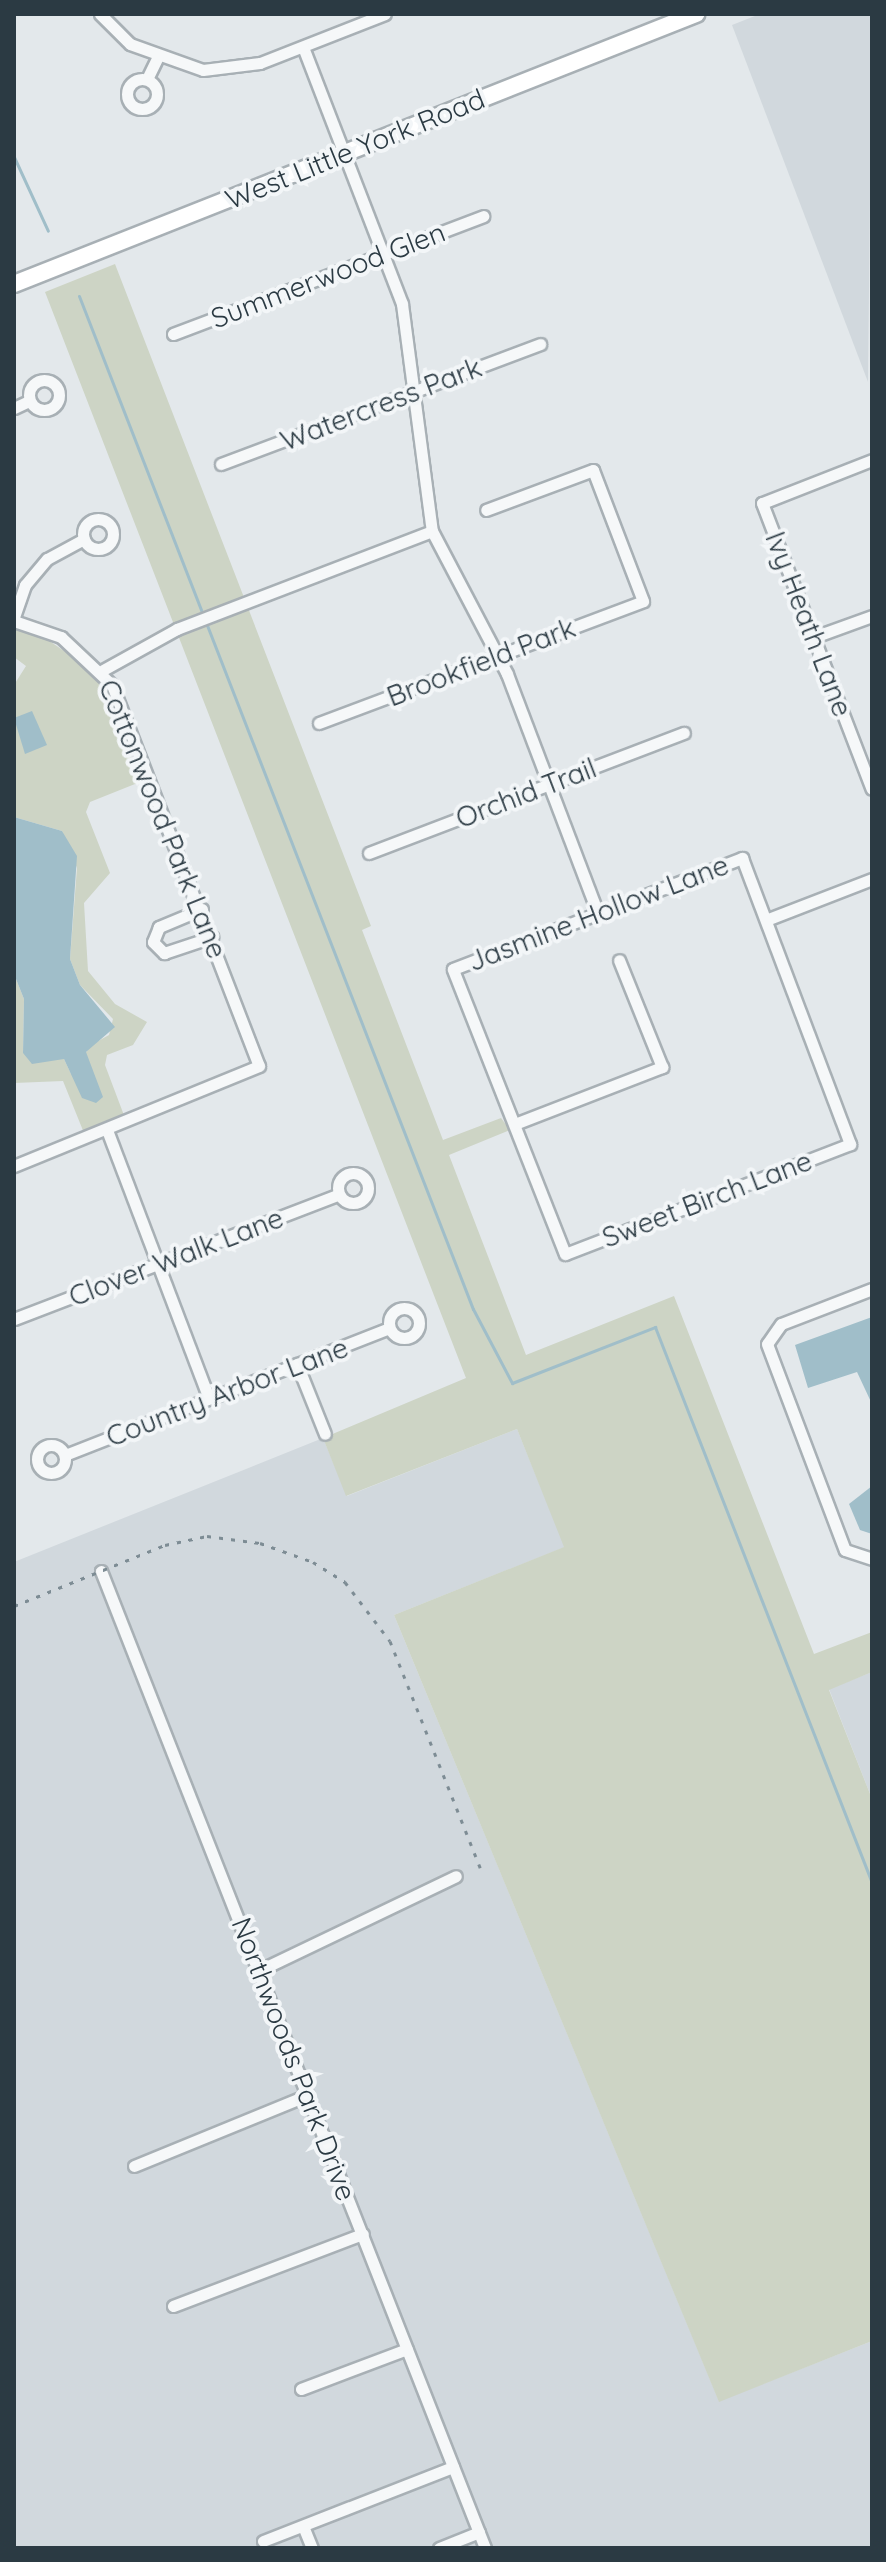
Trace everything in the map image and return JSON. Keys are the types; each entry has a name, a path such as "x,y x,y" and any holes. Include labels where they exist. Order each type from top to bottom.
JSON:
{"main road":[{"name":"West Little York Road","path":"14,284 696,14"}],"street":[{"path":"100,14 130,44 203,70 260,63 385,14"},
{"path":"303,47 384,254 411,345 432,531 497,656 598,913"},
{"path":"147,79 158,56"},
{"name":"Summerwood Glen","path":"173,334 483,216"},
{"name":"Watercress Park","path":"221,464 540,344"},
{"path":"14,408 29,401"},
{"name":"Ivy Heath Lane","path":"872,460 762,503 868,768 872,789"},
{"name":"Brookfield Park","path":"319,723 643,601 593,470 486,510"},
{"path":"103,670 177,629 432,531"},
{"path":"14,619 36,571 84,539"},
{"path":"814,637 872,616"},
{"name":"Cottonwood Park Lane","path":"14,619 61,637 103,670 202,909 259,1066 107,1130"},
{"name":"Orchid Trail","path":"369,853 684,733"},
{"name":"Jasmine Hollow Lane","path":"515,1124 453,969 742,858 766,920"},
{"path":"766,920 872,879"},
{"path":"202,909 159,927 153,942 164,953 212,937"},
{"name":"Sweet Birch Lane","path":"515,1124 565,1254 850,1144 766,920"},
{"path":"515,1124 662,1067 619,960"},
{"path":"14,1166 107,1130 209,1398"},
{"name":"Clover Walk Lane","path":"14,1319 339,1194"},
{"path":"872,1289 781,1324 767,1344 845,1550 858,1559 872,1559"},
{"name":"Country Arbor Lane","path":"65,1455 389,1328"},
{"path":"297,1364 325,1434"},
{"name":"Northwoods Park Drive","path":"101,1571 485,2548"},
{"path":"260,1970 456,1876"},
{"path":"134,2166 308,2095"},
{"path":"173,2306 363,2234"},
{"path":"301,2389 407,2349"},
{"path":"263,2541 453,2467"},
{"path":"303,2526 312,2548"},
{"path":"439,2548 479,2532"}],"shaded area":[{"path":"760,14 872,14 868,382 732,25"},
{"path":"517,1429 565,1547 394,1615 719,2401 872,2341 872,2548 14,2548 14,1562 323,1438 347,1496"},
{"path":"872,1672 872,1799 829,1689"}],"green space":[{"path":"115,264 371,926 362,930 443,1140 501,1118 510,1130 449,1155 526,1355 674,1296 814,1654 872,1632 872,1672 829,1690 872,1799 872,2341 719,2402 394,1615 564,1547 517,1429 346,1496 323,1438 466,1378 45,292"},
{"path":"14,629 45,638 89,668 120,713 145,780 90,802 86,812 110,873 84,903 88,971 115,1004 147,1022 133,1045 107,1055 105,1065 125,1118 84,1133 63,1081 14,1083 14,974 24,999 23,1053 64,1059 71,1074 91,1045 109,1035 113,1019 80,985 70,959 77,868 62,831 14,817 14,685 26,666 14,657"}],"water":[{"path":"32,711 47,745 25,754 14,718"},
{"path":"14,817 62,831 77,856 70,959 80,985 115,1027 86,1052 103,1097 96,1103 82,1098 64,1059 32,1064 23,1053 24,999 14,974"},
{"path":"872,1317 872,1404 857,1372 808,1388 795,1345"},
{"path":"872,1486 872,1534 860,1530 849,1504"}],"waterway":[{"path":"14,157 48,231"},
{"path":"79,296 473,1309 512,1383 655,1327 872,1883"}],"railway":[{"path":"14,1606 165,1545 207,1536 260,1543 313,1562 345,1582 390,1641 483,1875"}]}
